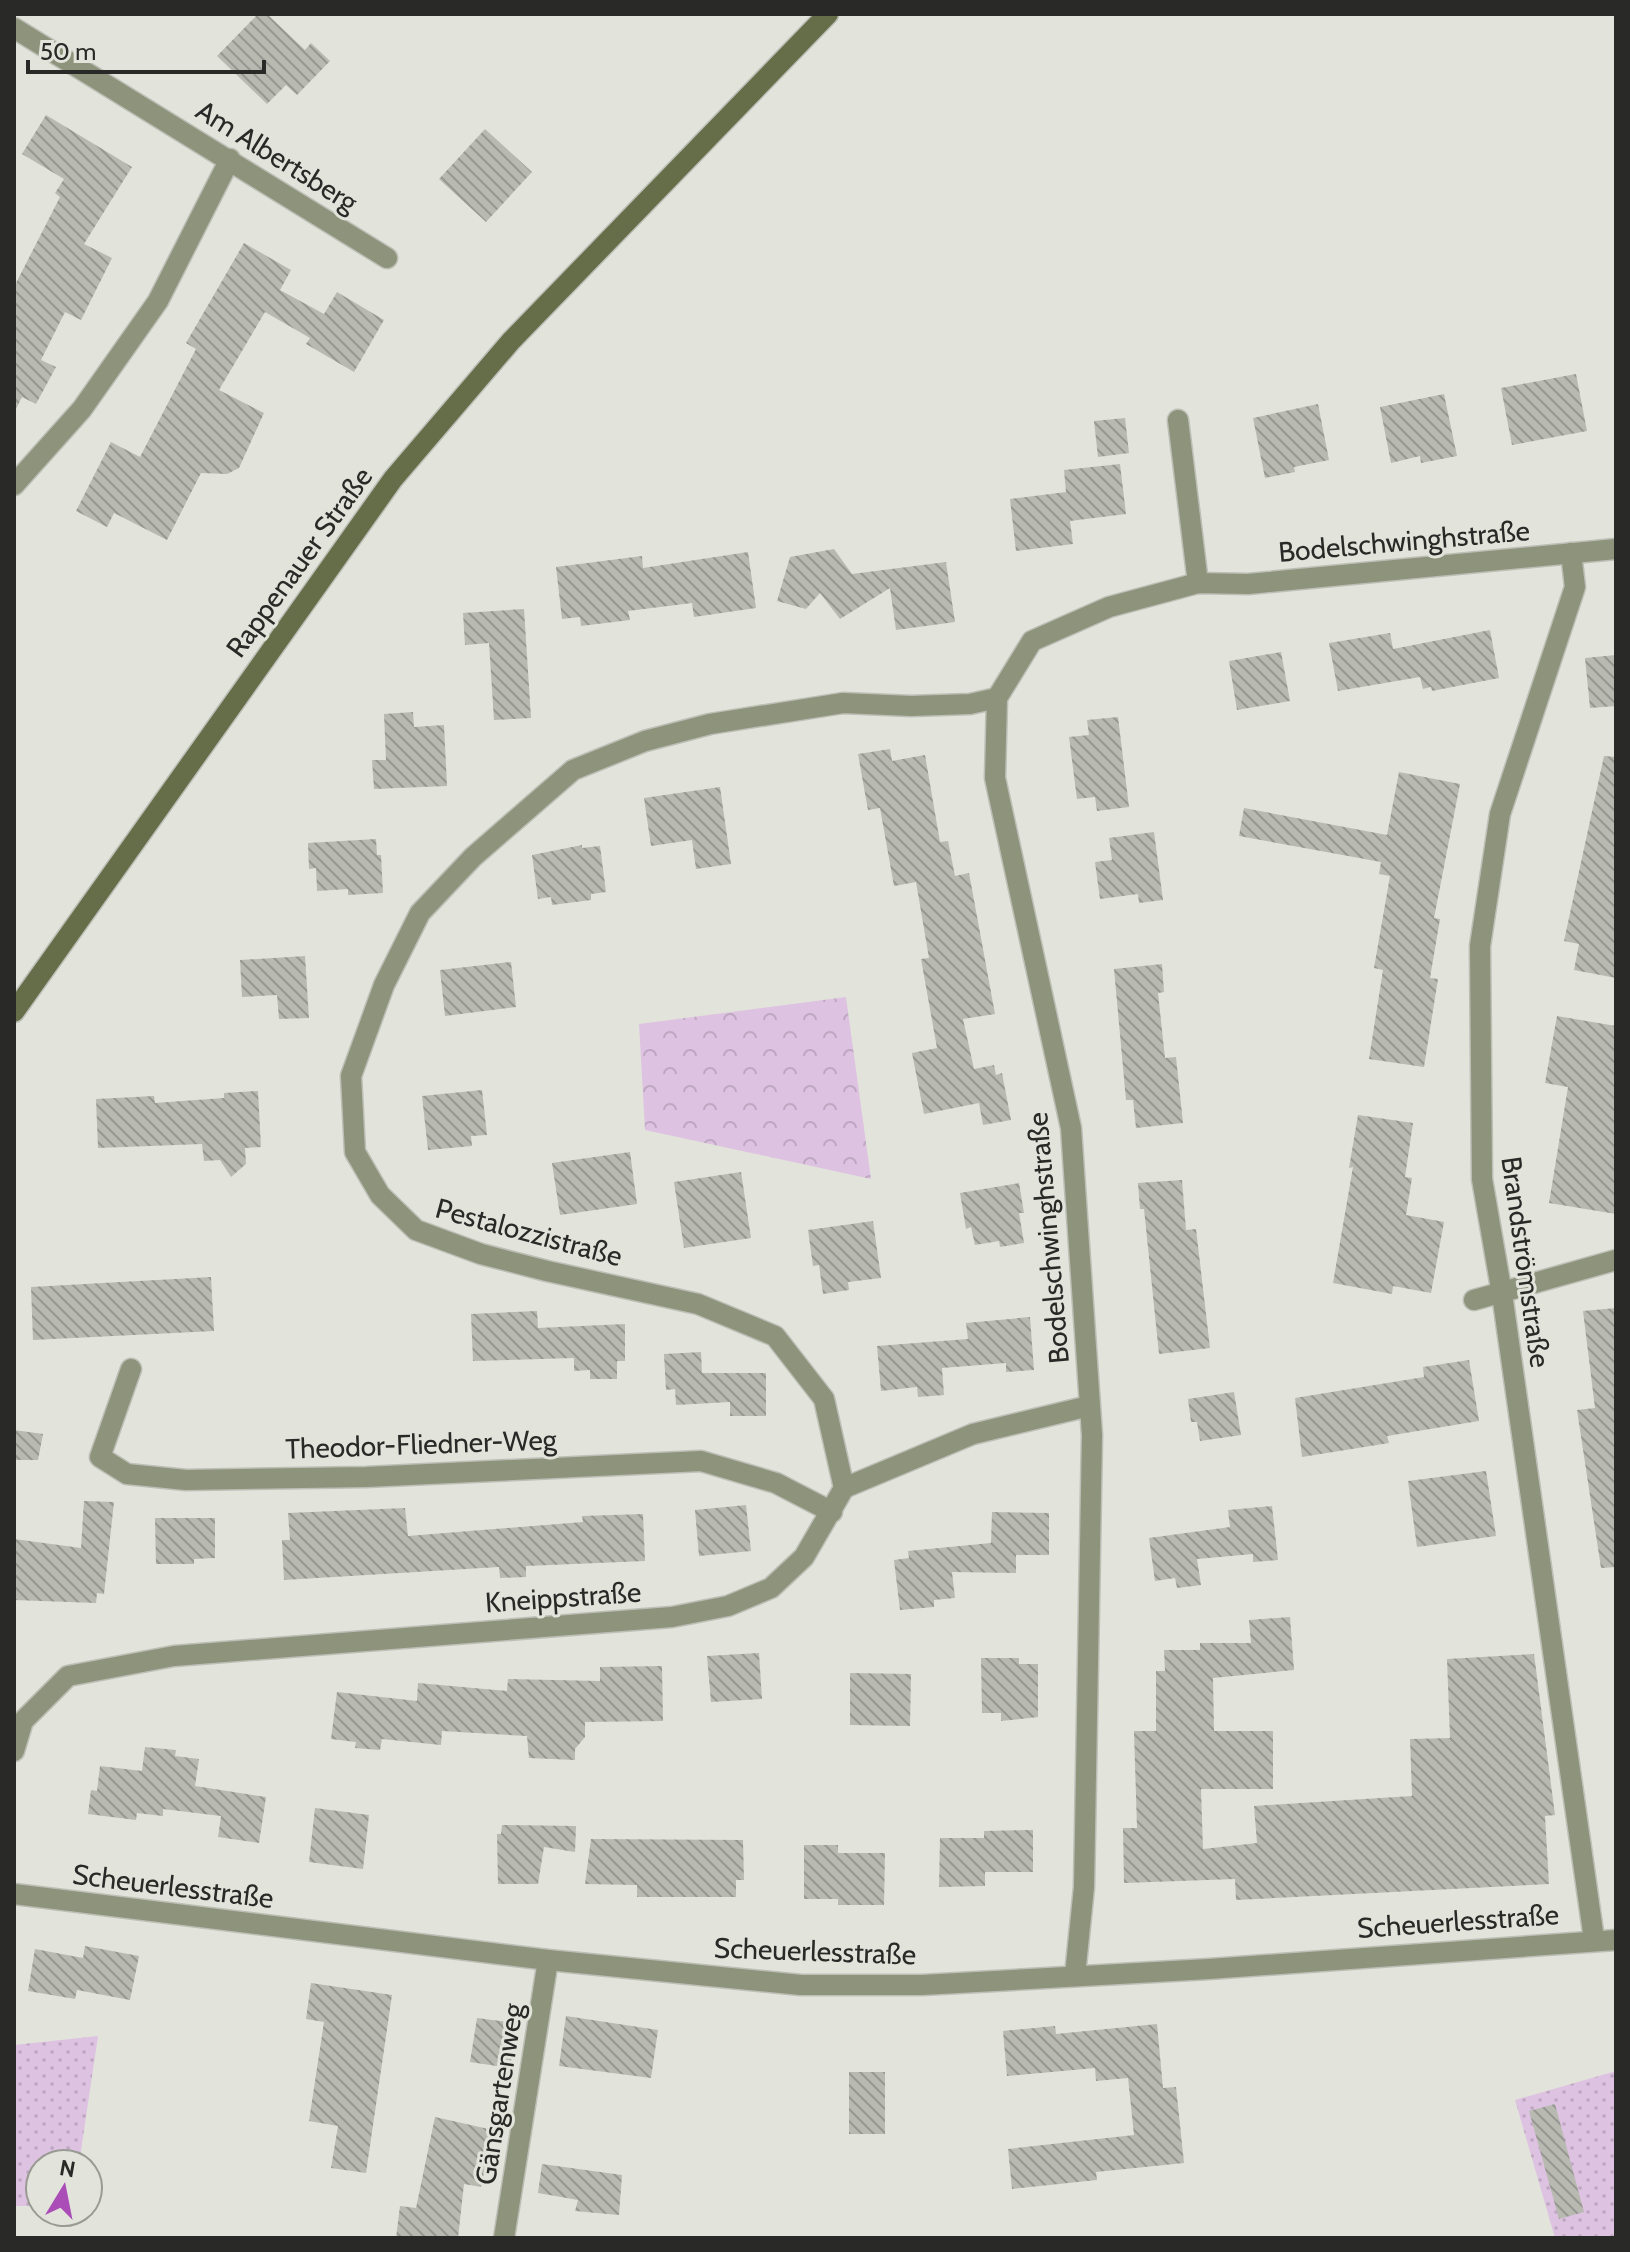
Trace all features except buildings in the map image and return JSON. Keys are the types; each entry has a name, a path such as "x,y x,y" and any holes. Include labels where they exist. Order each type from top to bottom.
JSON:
{"street":[{"name":"Rappenauer Straße","path":"14,1012 393,479 511,341 828,14"},
{"name":"Am Albertsberg","path":"14,28 387,258"},
{"path":"14,485 82,409 158,301 230,159"},
{"path":"1178,420 1198,583"},
{"name":"Bodelschwinghstraße","path":"1075,1975 1084,1887 1092,1435 1071,1128 995,778 997,698 1032,641 1109,607 1198,583 1248,584 1616,549"},
{"name":"Brandströmstraße","path":"1571,553 1575,587 1500,814 1480,946 1482,1179 1502,1294 1594,1939"},
{"name":"Pestalozzistraße","path":"844,1488 824,1399 775,1336 698,1304 534,1268 416,1230 380,1195 355,1152 351,1076 384,985 420,913 473,857 573,770 645,741 710,724 843,703 911,706 970,704 997,698"},
{"path":"1474,1300 1616,1260"},
{"name":"Theodor-Fliedner-Weg","path":"131,1369 100,1457 127,1474 186,1480 351,1477 701,1461 776,1483 832,1512"},
{"path":"844,1488 973,1434 1089,1406"},
{"name":"Kneippstraße","path":"14,1751 23,1721 68,1676 174,1656 672,1617 728,1606 771,1588 804,1557 844,1488"},
{"name":"Scheuerlesstraße","path":"14,1894 548,1960 801,1985 922,1985 1209,1969 1594,1939 1616,1940"},
{"name":"Gänsgartenweg","path":"504,2238 548,1960"}],"green space":[{"path":"846,997 871,1179 645,1130 639,1024"},
{"path":"98,2036 81,2148 24,2148 24,2206 14,2206 14,2045"},
{"path":"1616,2071 1616,2238 1555,2238 1515,2100"}]}
